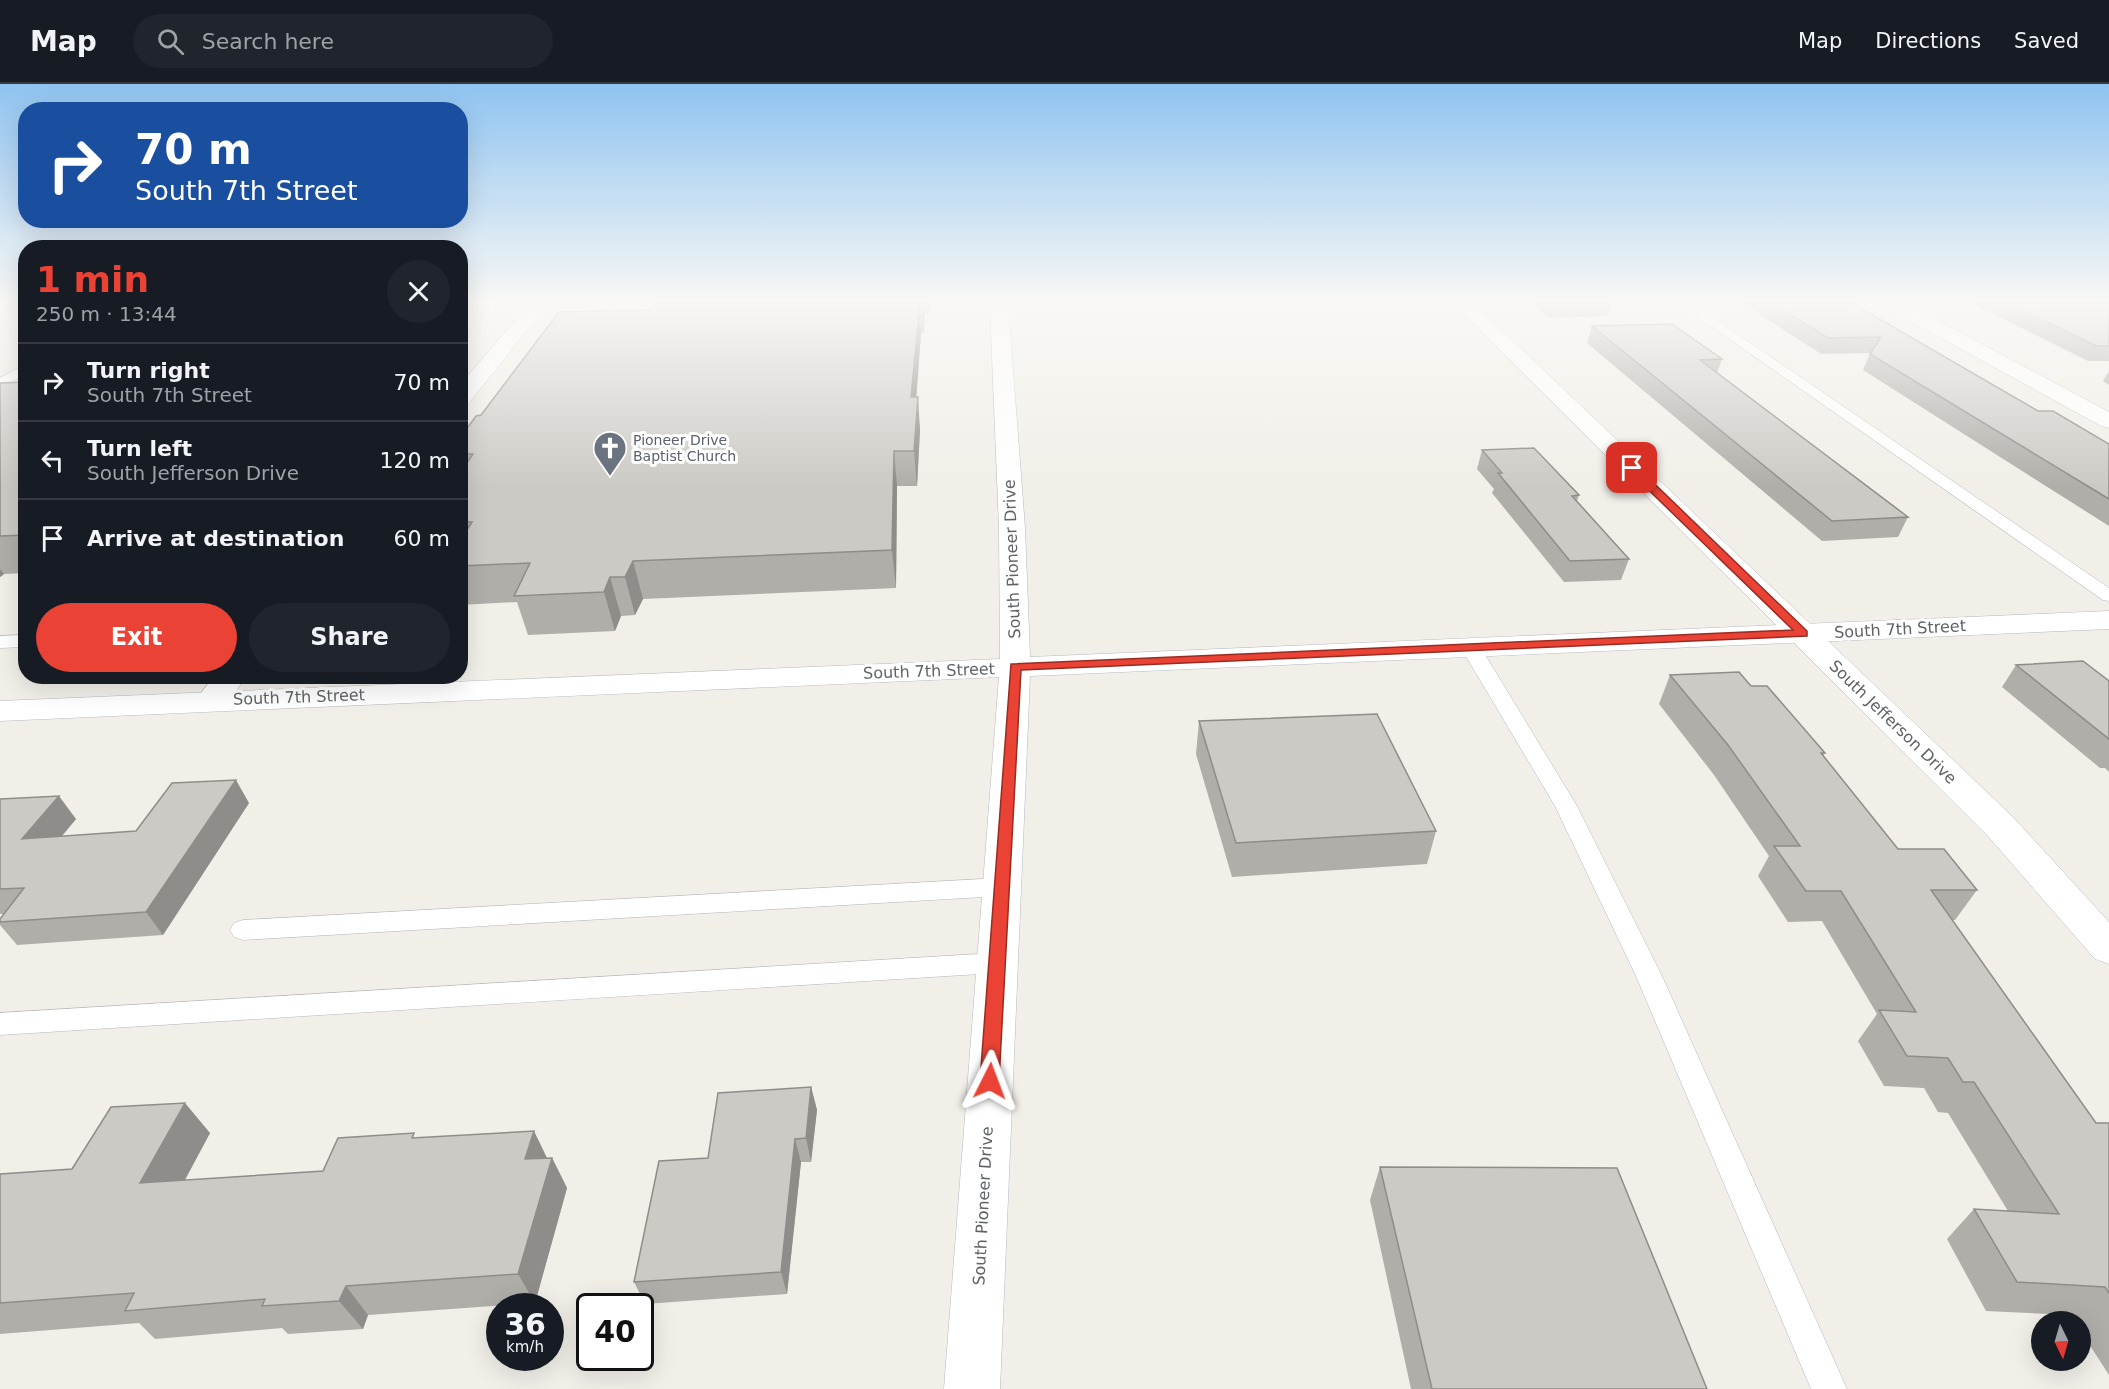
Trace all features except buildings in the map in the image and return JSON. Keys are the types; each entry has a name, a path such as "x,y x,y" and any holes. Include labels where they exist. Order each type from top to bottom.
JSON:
{"street":[{"path":"468,387 488,364"},
{"name":"South Pioneer Drive","path":"972,1389 1000,887 1015,667 1012,528 1003,364"},
{"name":"South Jefferson Drive","path":"1525,364 2000,826 2109,948"},
{"path":"2004,364 2109,421"},
{"name":"South 7th Street","path":"0,711 2109,620"},
{"path":"211,701 225,684"}],"lane":[{"path":"1772,364 2109,596"},
{"path":"0,384 18,373"},
{"path":"0,642 18,641"},
{"path":"1471,648 1566,806 1649,976 1829,1389"},
{"path":"243,930 1000,887"},
{"path":"0,1024 996,963"}],"place":[{"name":"Pioneer Drive Baptist Church","path":"610,477"}],"route":[{"path":"990,1081 1015,667 1803,634 1632,468"}]}
